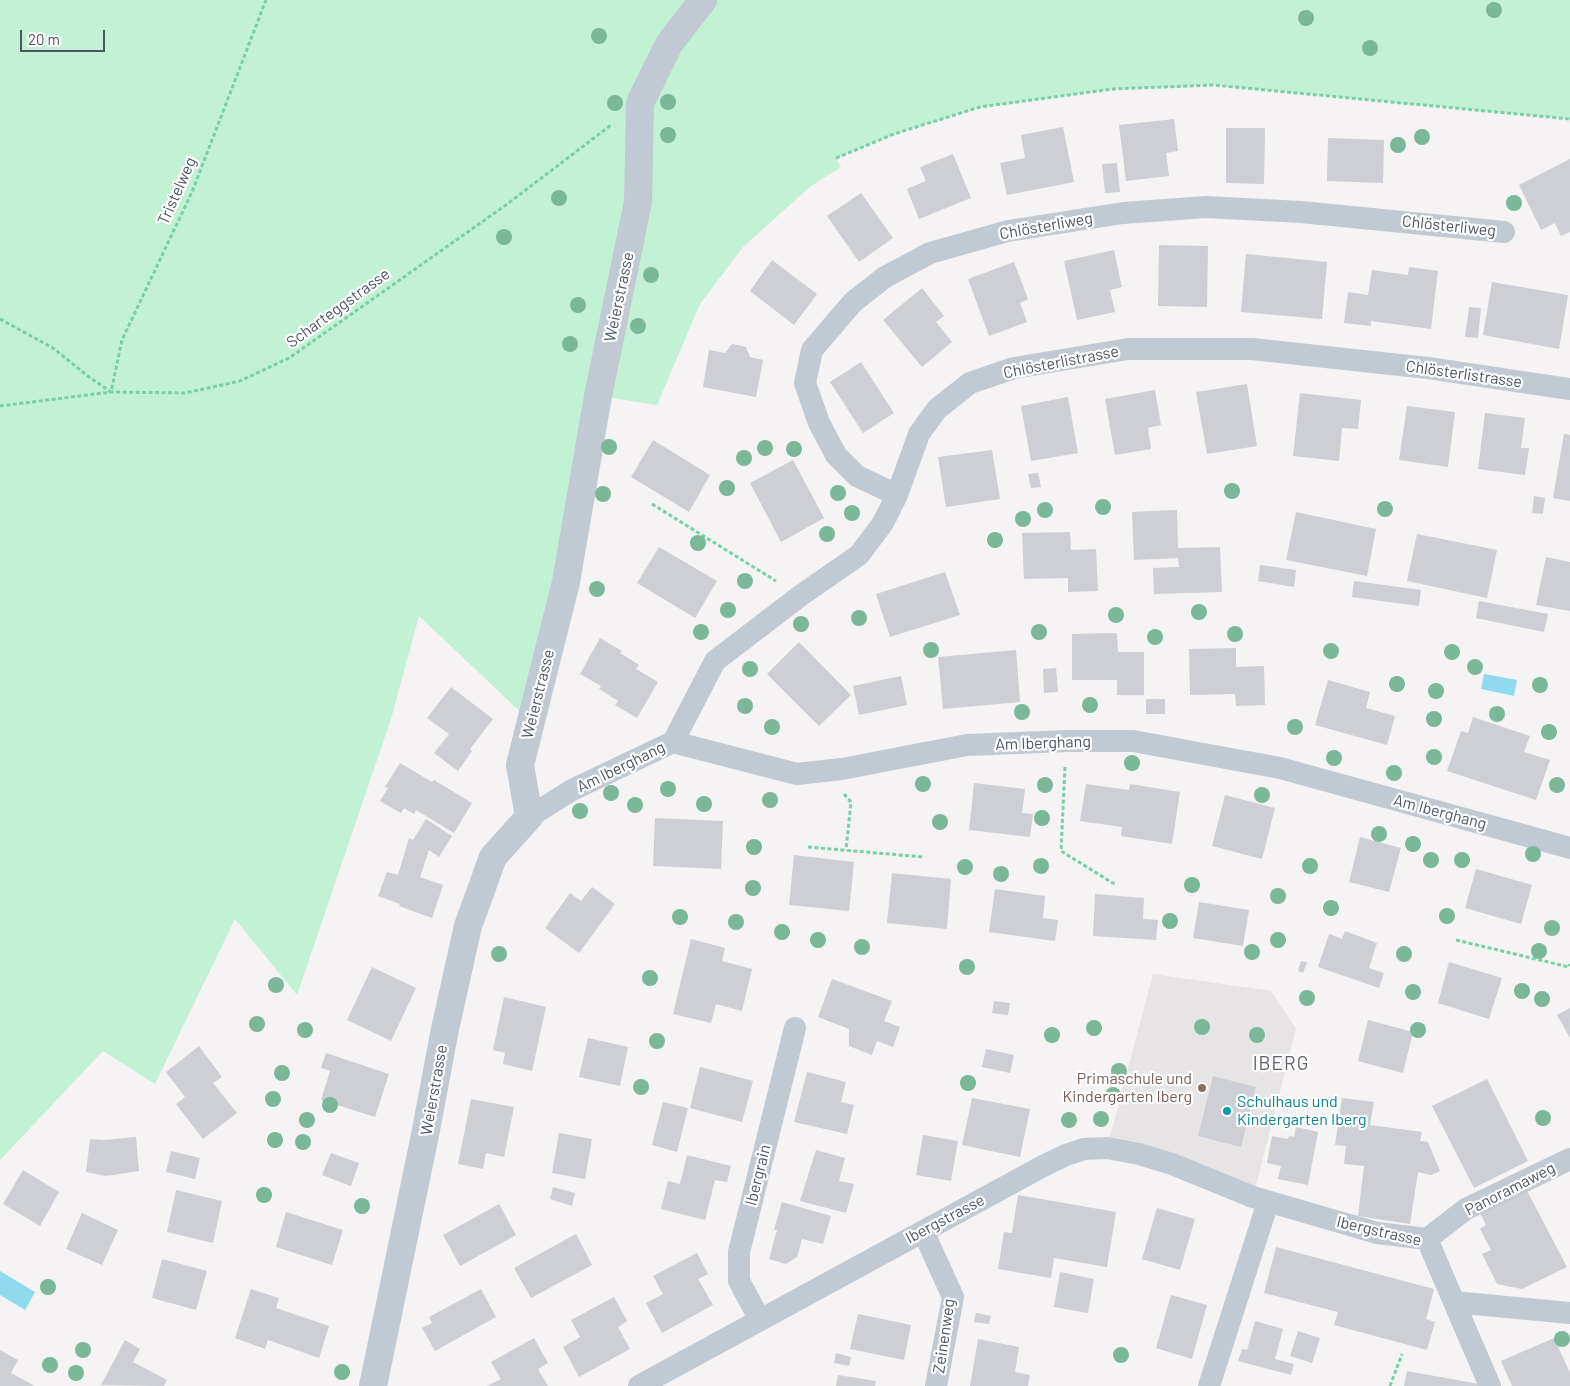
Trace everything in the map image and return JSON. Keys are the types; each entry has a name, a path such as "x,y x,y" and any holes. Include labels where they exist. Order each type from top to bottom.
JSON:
{"street":[{"name":"Weierstrasse","path":"373,1386 426,1135 445,1029 468,926 493,857 529,817 520,765 566,582 598,396 638,202 640,103 669,44 703,0"},
{"name":"Chlösterliweg","path":"897,495 857,476 836,455 819,423 804,383 812,350 853,302 885,276 930,253 1017,230 1124,213 1206,207 1302,212 1504,232"},
{"name":"Chlösterlistrasse","path":"674,742 715,661 800,596 859,555 883,523 897,495 919,434 938,409 970,383 1014,368 1128,349 1252,349 1428,368 1570,390"},
{"name":"Am Iberghang","path":"529,817 572,790 674,742 797,774 842,769 967,745 1067,741 1133,741 1280,768 1570,848"},
{"name":"Ibergrain","path":"760,1320 739,1281 739,1252 795,1028"},
{"name":"Ibergstrasse","path":"639,1386 1066,1154 1084,1149 1107,1148 1139,1154 1172,1164 1268,1202 1377,1233 1427,1239 1490,1386"},
{"name":"Panoramaweg","path":"1427,1239 1466,1209 1570,1159"},
{"path":"1209,1386 1268,1202"},
{"name":"Zeinenweg","path":"923,1231 953,1297 936,1386"},
{"path":"1454,1302 1570,1314"}],"path":[{"name":"Tristelweg","path":"110,392 122,340 192,192 266,0"},
{"path":"836,158 894,134 980,107 1114,89 1213,85 1570,119"},
{"name":"Scharteggstrasse","path":"0,406 110,392 185,393 240,381 289,358 506,206 640,103"},
{"path":"0,319 53,348 110,392"},
{"path":"652,504 800,596"},
{"path":"1067,741 1061,851 1116,885"},
{"path":"846,850 851,802"},
{"path":"808,847 923,857"},
{"path":"1456,940 1569,968 1570,964"},
{"path":"1390,1386 1402,1354"}],"shaded area":[{"name":"Primaschule und Kindergarten Iberg","path":"1153,974 1271,991 1296,1029 1253,1197 1107,1148"}],"green space":[{"path":"0,0 1570,0 1570,119 1213,85 1114,89 980,107 894,134 836,158 841,167 811,186 743,247 700,304 657,405 599,396 531,722 419,616 391,719 297,995 235,919 155,1084 103,1051 0,1160"}],"water":[{"path":"1484,674 1517,680 1514,696 1481,689"},
{"path":"0,1271 35,1292 25,1310 0,1295"}],"building":[{"path":"1174,119 1178,151 1166,153 1169,176 1126,181 1119,125"},
{"path":"1063,127 1074,182 1007,195 1000,163 1025,158 1021,135"},
{"path":"1226,128 1265,128 1264,184 1226,183"},
{"path":"1328,138 1384,140 1383,183 1327,181"},
{"path":"953,154 971,198 919,219 907,189 926,181 920,167"},
{"path":"1570,159 1570,232 1561,236 1555,223 1541,230 1519,185"},
{"path":"1117,163 1120,192 1105,193 1102,164"},
{"path":"861,193 893,238 859,262 827,216"},
{"path":"1159,245 1208,246 1207,307 1158,306"},
{"path":"1114,250 1122,287 1110,290 1115,312 1077,320 1064,261"},
{"path":"1246,254 1327,262 1322,319 1241,312"},
{"path":"772,260 817,294 794,325 750,291"},
{"path":"1014,262 1028,299 1020,303 1027,322 989,336 968,279"},
{"path":"1409,267 1438,271 1431,329 1371,321 1371,326 1344,323 1348,292 1368,295 1372,270 1408,275"},
{"path":"1492,282 1568,295 1559,349 1483,335"},
{"path":"922,288 944,316 936,322 952,342 922,367 883,320"},
{"path":"1469,307 1481,308 1478,338 1465,337"},
{"path":"732,344 746,347 750,357 763,360 756,397 703,387 709,350 725,353"},
{"path":"861,362 894,413 863,433 830,382"},
{"path":"1247,384 1257,446 1207,454 1196,392"},
{"path":"1155,390 1161,425 1148,428 1151,449 1115,455 1105,399"},
{"path":"1300,393 1361,400 1358,429 1342,428 1339,461 1293,456"},
{"path":"1068,397 1078,453 1031,461 1021,406"},
{"path":"1407,406 1455,412 1448,467 1399,460"},
{"path":"1485,413 1525,418 1521,448 1529,448 1525,475 1478,469"},
{"path":"1564,434 1570,435 1570,501 1553,498"},
{"path":"653,440 710,475 689,512 631,477"},
{"path":"992,450 1000,499 946,507 938,457"},
{"path":"793,460 824,518 781,542 750,483"},
{"path":"1038,473 1041,487 1031,488 1028,474"},
{"path":"1534,496 1545,498 1543,514 1532,513"},
{"path":"1177,510 1178,548 1220,547 1222,592 1154,594 1153,568 1179,567 1178,558 1134,560 1132,512"},
{"path":"1296,512 1376,529 1367,576 1286,560"},
{"path":"1070,532 1071,550 1096,549 1098,591 1068,592 1068,578 1024,579 1022,533"},
{"path":"1417,534 1497,550 1487,598 1407,581"},
{"path":"659,547 717,581 695,618 637,583"},
{"path":"1546,557 1570,562 1570,611 1536,605"},
{"path":"1260,565 1296,570 1294,587 1258,581"},
{"path":"945,572 960,615 890,637 876,594"},
{"path":"1354,581 1421,590 1419,606 1352,597"},
{"path":"1479,601 1548,614 1544,632 1476,618"},
{"path":"1117,633 1118,652 1144,652 1144,695 1117,695 1117,680 1072,680 1072,634"},
{"path":"600,638 622,651 620,653 639,665 636,669 658,682 637,718 615,705 618,701 599,689 601,686 580,674"},
{"path":"799,642 851,695 819,726 767,674"},
{"path":"1236,648 1236,667 1264,666 1265,705 1236,706 1235,694 1190,695 1189,649"},
{"path":"1016,650 1020,702 943,709 938,657"},
{"path":"1056,668 1058,692 1044,693 1043,669"},
{"path":"901,676 907,705 859,715 853,686"},
{"path":"1328,680 1370,692 1366,708 1395,716 1387,745 1315,725"},
{"path":"451,687 493,719 470,749 472,751 458,771 434,753 449,734 427,718"},
{"path":"1146,699 1165,699 1165,714 1146,714"},
{"path":"1473,717 1530,736 1524,752 1550,760 1536,800 1447,771 1461,731 1468,733"},
{"path":"400,763 432,782 434,780 472,803 454,833 416,810 414,814 404,808 401,813 380,801 388,788 385,787"},
{"path":"974,783 1025,789 1022,813 1033,814 1030,837 969,830"},
{"path":"1086,784 1129,790 1130,784 1180,792 1172,844 1121,836 1122,827 1080,821"},
{"path":"1225,795 1275,808 1262,859 1212,846"},
{"path":"655,818 723,821 721,869 653,866"},
{"path":"426,819 452,836 439,857 429,850 420,877 443,885 432,918 378,896 387,872 398,875 409,838 413,840"},
{"path":"1360,837 1401,848 1389,892 1349,882"},
{"path":"794,855 854,862 849,911 789,905"},
{"path":"1476,869 1532,885 1521,924 1465,908"},
{"path":"892,873 951,879 947,929 887,923"},
{"path":"592,887 615,904 579,953 545,928 570,893 581,901"},
{"path":"995,889 1045,896 1043,918 1058,920 1055,941 989,932"},
{"path":"1095,894 1144,898 1143,919 1158,920 1156,940 1093,936"},
{"path":"1199,902 1249,910 1243,946 1193,938"},
{"path":"1345,931 1377,943 1369,968 1384,973 1379,988 1318,967 1329,934 1342,939"},
{"path":"691,939 725,948 722,961 752,969 742,1011 716,1004 711,1023 673,1014"},
{"path":"1301,961 1307,962 1303,973 1298,971"},
{"path":"1449,962 1502,978 1489,1019 1438,1003"},
{"path":"372,967 416,988 391,1041 347,1020"},
{"path":"832,979 892,1001 884,1021 900,1027 893,1047 877,1041 872,1055 849,1046 849,1029 818,1017"},
{"path":"504,997 546,1007 532,1071 503,1064 505,1053 493,1050"},
{"path":"994,1001 1010,1003 1008,1015 992,1013"},
{"path":"1570,1008 1570,1038 1557,1015"},
{"path":"1368,1020 1413,1032 1403,1073 1358,1061"},
{"path":"588,1038 628,1047 620,1086 579,1077"},
{"path":"199,1046 222,1077 213,1083 237,1113 203,1139 176,1104 185,1097 166,1072"},
{"path":"986,1049 1014,1055 1010,1073 982,1067"},
{"path":"326,1053 389,1074 375,1117 321,1100 330,1071 321,1068"},
{"path":"700,1067 753,1081 742,1122 690,1108"},
{"path":"807,1072 846,1082 841,1102 854,1105 847,1134 794,1122"},
{"name":"Schulhaus und Kindergarten Iberg","path":"1213,1076 1256,1087 1241,1147 1198,1136"},
{"path":"1487,1079 1528,1161 1474,1188 1432,1106"},
{"path":"972,1098 1030,1109 1020,1157 962,1145"},
{"path":"1342,1098 1374,1102 1370,1125 1422,1132 1420,1141 1428,1142 1440,1171 1431,1175 1418,1172 1410,1224 1358,1216 1364,1166 1344,1164 1346,1146 1335,1145"},
{"path":"471,1099 514,1107 504,1157 486,1153 483,1169 458,1164"},
{"path":"663,1102 688,1108 677,1152 652,1145"},
{"path":"1296,1127 1318,1132 1308,1185 1278,1179 1281,1166 1267,1163 1272,1136 1288,1139 1289,1136 1294,1137"},
{"path":"559,1133 592,1139 585,1179 552,1173"},
{"path":"923,1135 958,1141 951,1181 916,1175"},
{"path":"136,1137 139,1171 106,1176 86,1172 90,1139 104,1140"},
{"path":"816,1150 845,1158 839,1181 854,1184 846,1213 800,1201"},
{"path":"171,1151 200,1158 195,1179 166,1172"},
{"path":"331,1153 359,1163 351,1186 322,1175"},
{"path":"687,1155 731,1166 727,1182 715,1180 705,1220 661,1209 668,1181 680,1184"},
{"path":"23,1170 59,1192 40,1226 3,1204"},
{"path":"553,1187 575,1193 572,1206 550,1199"},
{"path":"1525,1187 1567,1267 1522,1289 1497,1284 1482,1254 1491,1250 1480,1229 1486,1225 1479,1211"},
{"path":"176,1190 222,1201 213,1243 167,1232"},
{"path":"1018,1195 1116,1212 1107,1267 1054,1258 1051,1278 998,1269 1004,1232 1012,1233"},
{"path":"782,1202 831,1216 823,1244 802,1239 797,1257 786,1264 769,1259 777,1230 774,1230"},
{"path":"499,1204 516,1235 460,1266 443,1235"},
{"path":"1157,1208 1195,1219 1180,1270 1142,1259"},
{"path":"286,1212 343,1230 332,1265 276,1247"},
{"path":"82,1213 118,1230 102,1265 66,1249"},
{"path":"576,1234 592,1265 531,1298 514,1268"},
{"path":"1276,1247 1434,1289 1426,1319 1435,1322 1427,1350 1334,1325 1338,1312 1264,1293"},
{"path":"697,1253 708,1274 698,1279 713,1305 662,1333 646,1303 663,1294 653,1276"},
{"path":"162,1259 207,1271 196,1310 152,1298"},
{"path":"1060,1272 1094,1279 1088,1313 1054,1307"},
{"path":"251,1289 279,1298 276,1308 329,1326 319,1358 268,1340 265,1349 235,1338"},
{"path":"481,1289 496,1317 435,1351 422,1328 432,1323 429,1317"},
{"path":"1171,1295 1207,1305 1192,1359 1156,1348"},
{"path":"614,1297 627,1321 618,1327 630,1349 579,1377 563,1347 580,1337 571,1320"},
{"path":"976,1313 991,1316 989,1324 974,1322"},
{"path":"858,1314 911,1325 904,1360 850,1349"},
{"path":"1255,1321 1283,1329 1275,1359 1294,1364 1291,1375 1238,1361 1242,1349 1247,1350"},
{"path":"1298,1331 1320,1338 1312,1363 1290,1356"},
{"path":"534,1338 548,1363 538,1369 548,1386 487,1386 501,1379 491,1362"},
{"path":"1554,1338 1570,1373 1570,1386 1512,1386 1501,1361"},
{"path":"978,1339 1019,1347 1015,1372 1030,1375 1028,1386 970,1386"},
{"path":"125,1340 140,1349 133,1362 167,1380 164,1386 101,1385"},
{"path":"0,1350 18,1360 11,1373 35,1386 0,1386"},
{"path":"836,1353 851,1357 849,1366 834,1363"},
{"path":"1407,1371 1479,1384 1479,1386 1404,1386"},
{"path":"838,1375 876,1381 875,1386 836,1386"}],"place":[{"name":"Primaschule und Kindergarten Iberg","path":"1202,1088"},
{"name":"Schulhaus und Kindergarten Iberg","path":"1227,1111"}],"district":[{"name":"IBERG","path":"1281,1064"}]}
